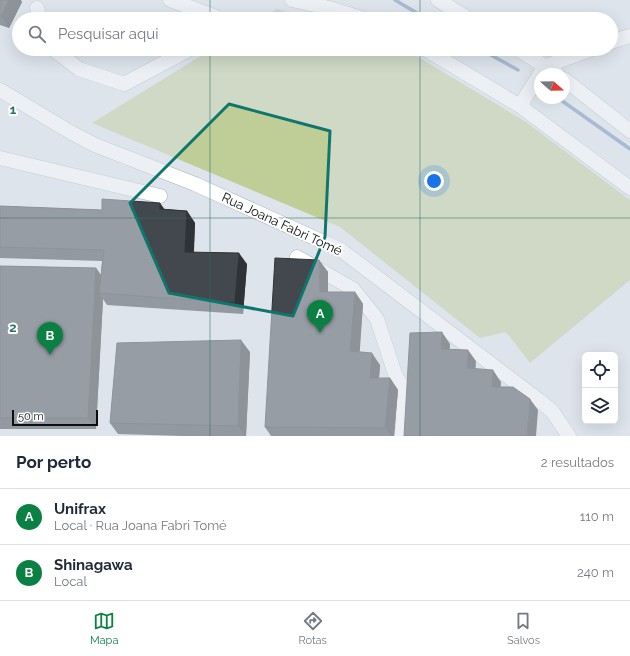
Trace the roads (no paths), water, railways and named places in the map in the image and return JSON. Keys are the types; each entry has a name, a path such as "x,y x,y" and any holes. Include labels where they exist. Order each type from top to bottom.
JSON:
{"street":[{"path":"170,0 203,12"},
{"path":"292,0 342,12"},
{"path":"438,0 458,12"},
{"path":"618,40 630,36"},
{"path":"62,56 79,69 124,84 177,56"},
{"path":"437,56 520,106 630,188"},
{"path":"527,56 541,68"},
{"path":"554,68 578,56"},
{"path":"570,84 630,131"},
{"path":"520,106 534,88"},
{"name":"Rua Joana Fabri Tomé","path":"0,90 95,145 195,184 341,250 540,401 552,411 569,436"},
{"path":"0,158 160,196"},
{"path":"297,257 353,289 377,319 395,374 404,390 402,436"}],"waterway":[{"path":"395,0 415,12"},
{"path":"493,56 518,70"},
{"path":"566,104 630,149"}],"place":[{"name":"Unifrax","path":"320,333"},
{"name":"Shinagawa","path":"50,355"}]}
